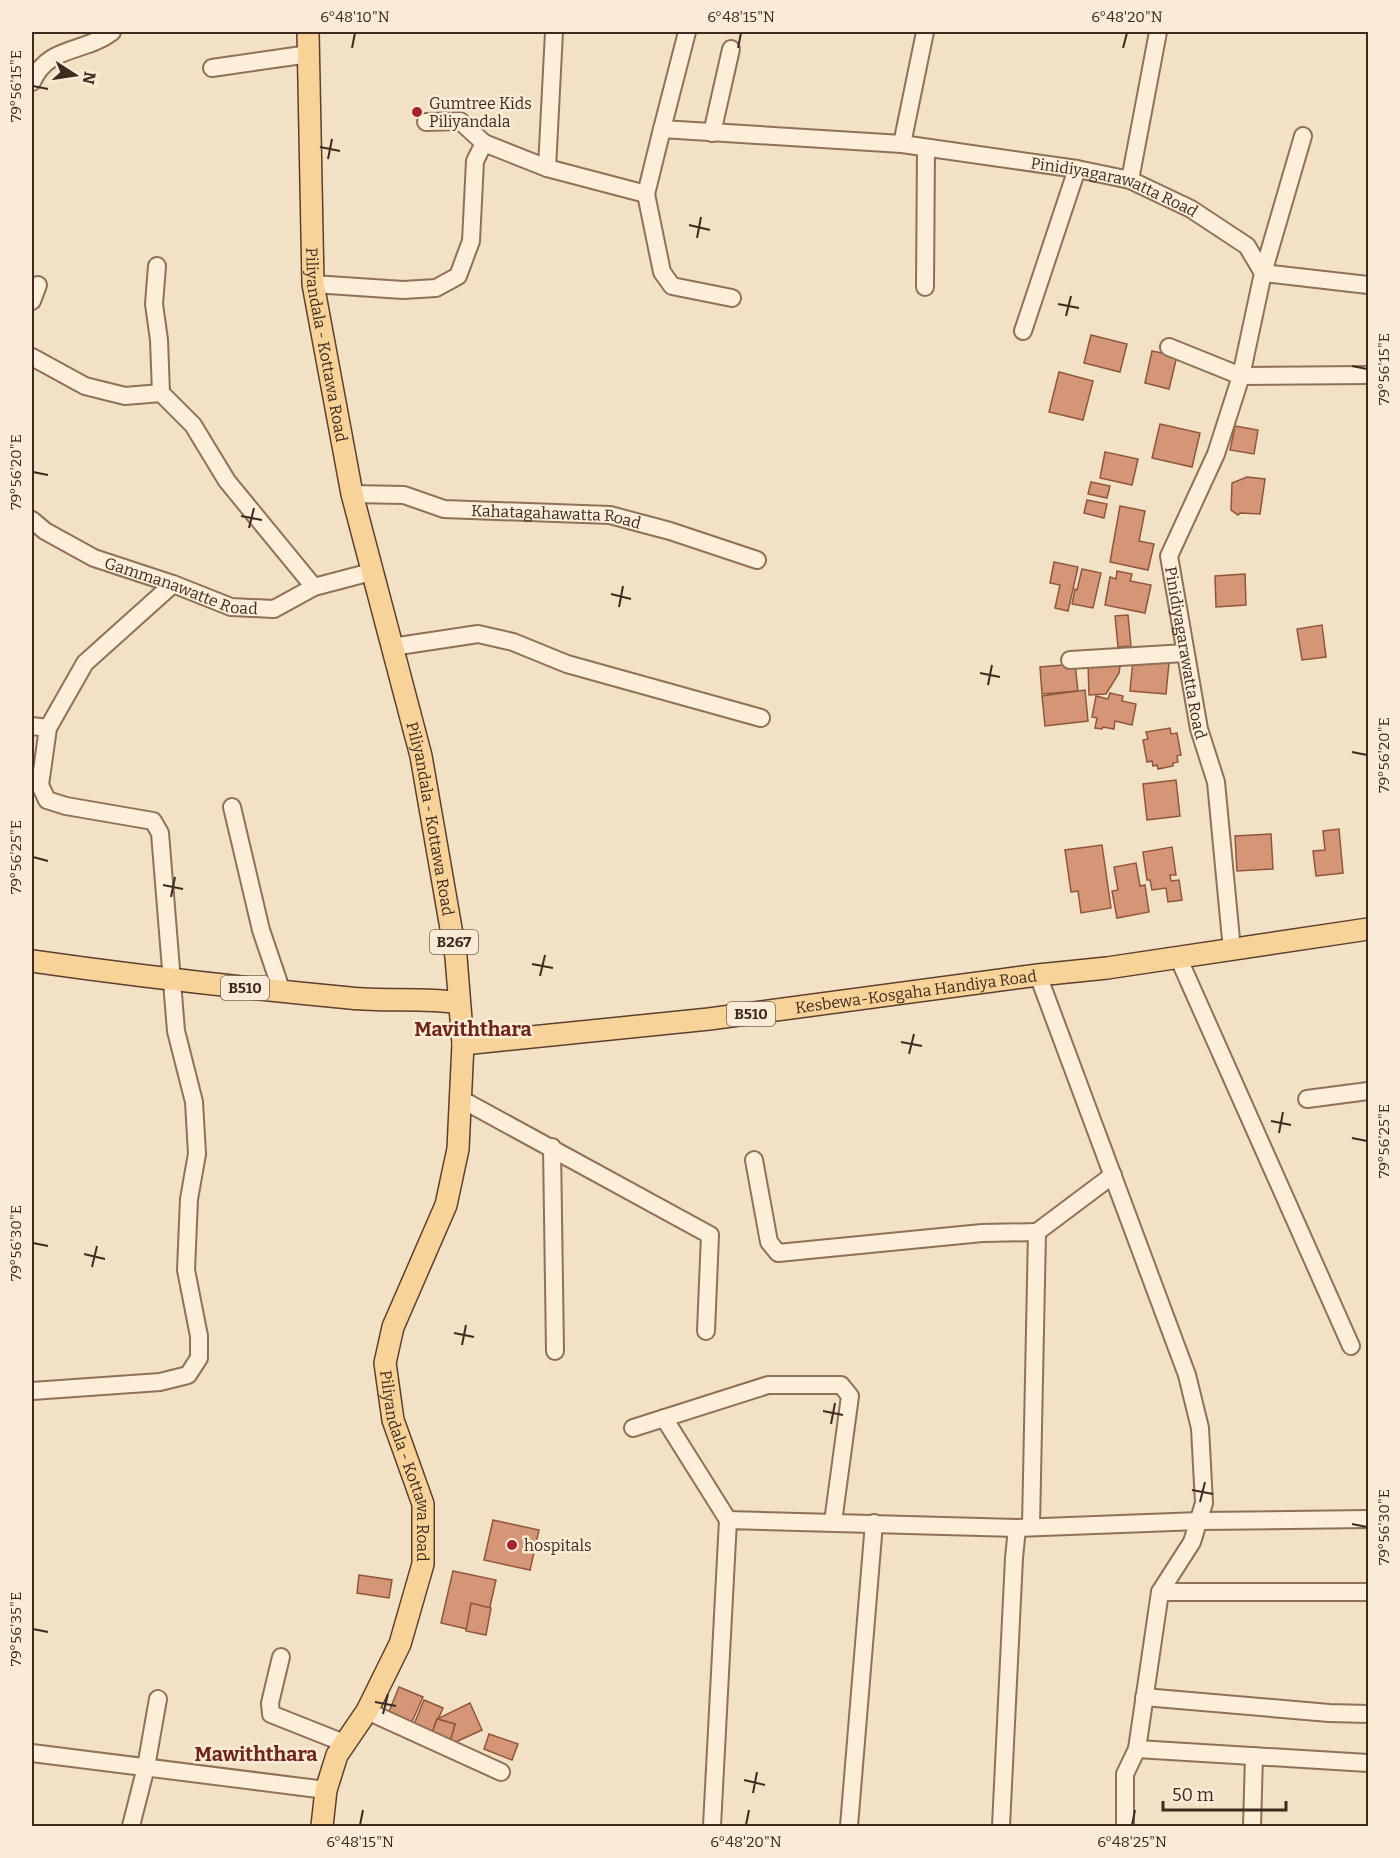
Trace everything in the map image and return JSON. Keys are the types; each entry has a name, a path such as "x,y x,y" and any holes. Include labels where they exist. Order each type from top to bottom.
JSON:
{"main road":[{"name":"Piliyandala - Kottawa Road","path":"308,32 313,284 352,494 421,756 456,957 463,1044 458,1149 446,1205 393,1327 385,1363 393,1420 423,1503 423,1564 400,1644 367,1711 337,1755 326,1790 322,1827"},
{"name":"Kesbewa-Kosgaha Handiya Road","path":"463,1044 710,1019 1038,975 1107,968 1368,929"},
{"name":"B510","path":"32,961 172,981 282,992 370,1000 437,999 459,1003"}],"street":[{"path":"32,82 37,70 54,56 102,40 112,32"},
{"path":"547,168 554,32"},
{"path":"687,32 646,194 662,272 667,281 672,286 732,298"},
{"path":"902,144 925,32"},
{"path":"1130,180 1158,32"},
{"path":"712,133 732,49"},
{"path":"213,68 309,54"},
{"path":"426,122 460,121 484,143 547,168 646,194"},
{"name":"Pinidiyagarawatta Road","path":"662,129 902,144 1077,169 1130,180 1191,209 1247,246 1263,273 1241,376 1216,454 1169,556 1199,729 1216,782 1233,950"},
{"path":"1303,135 1263,273 1368,285"},
{"path":"313,284 403,290 436,288 459,276 471,241 475,161 484,143"},
{"path":"925,286 926,148"},
{"path":"1023,331 1077,169"},
{"path":"157,266 154,303 159,340 161,393 193,424 227,481 314,587"},
{"path":"1169,347 1241,376 1368,375"},
{"path":"32,357 85,386 125,396 161,393"},
{"name":"Kahatagahawatta Road","path":"352,494 404,495 444,509 610,515 670,531 758,560"},
{"name":"Gammanawatte Road","path":"32,520 45,531 94,558 173,584 231,607 274,609 314,587 371,572"},
{"path":"32,1391 160,1382 188,1375 198,1358 199,1336 186,1270 189,1199 197,1154 194,1102 176,1031 160,833 153,820 66,806 47,800 40,785 40,727 85,663 173,584"},
{"path":"392,647 478,634 513,642 567,664 761,718"},
{"path":"1070,660 1185,653"},
{"path":"232,807 261,930 282,992"},
{"path":"1178,957 1351,1346"},
{"path":"1038,975 1187,1375 1200,1428 1204,1503 1192,1542 1160,1592 1137,1749 1125,1774 1125,1827"},
{"path":"1307,1099 1368,1091"},
{"path":"459,1098 710,1235 706,1330"},
{"path":"552,1147 555,1351"},
{"path":"754,1160 769,1242 778,1253 982,1233 1037,1232 1113,1175"},
{"path":"1001,1827 1014,1558 1024,1527 1037,1232"},
{"path":"633,1428 768,1385 841,1385 850,1396 833,1522"},
{"path":"664,1418 728,1520 712,1827"},
{"path":"728,1520 1024,1527 1198,1521 1368,1519"},
{"path":"849,1827 874,1523"},
{"path":"1160,1592 1368,1592"},
{"path":"281,1657 270,1703 271,1714 344,1743"},
{"path":"1144,1697 1329,1713 1368,1714"},
{"path":"131,1827 146,1767 158,1699"},
{"path":"367,1711 501,1772"},
{"path":"1137,1749 1368,1763"},
{"path":"32,1753 326,1790"},
{"path":"1252,1827 1254,1756"}],"building":[{"path":"1091,335 1127,344 1120,372 1084,363"},
{"path":"1152,351 1177,356 1169,389 1145,383"},
{"path":"1059,372 1093,381 1083,420 1049,412"},
{"path":"1160,424 1200,433 1192,467 1152,458"},
{"path":"1235,426 1258,430 1254,454 1230,450"},
{"path":"1105,452 1138,459 1132,485 1100,478"},
{"path":"1247,477 1265,479 1260,514 1240,513 1238,515 1231,510 1232,483"},
{"path":"1091,482 1110,486 1107,498 1088,494"},
{"path":"1087,500 1107,504 1104,518 1084,513"},
{"path":"1120,506 1145,511 1139,541 1154,544 1148,570 1110,562"},
{"path":"1054,562 1078,567 1068,611 1055,608 1060,585 1050,583"},
{"path":"1082,569 1101,573 1093,608 1072,604"},
{"path":"1117,571 1132,574 1130,581 1151,585 1145,613 1105,605 1110,577 1116,579"},
{"path":"1245,574 1246,605 1216,607 1215,576"},
{"path":"1128,615 1131,646 1118,647 1115,616"},
{"path":"1322,625 1326,657 1302,660 1297,629"},
{"path":"1133,660 1169,663 1166,694 1130,691"},
{"path":"1118,661 1119,673 1106,694 1089,695 1088,662"},
{"path":"1075,664 1078,691 1042,694 1040,667"},
{"path":"1085,690 1088,721 1045,726 1042,696"},
{"path":"1110,693 1123,696 1122,701 1136,704 1132,725 1115,721 1114,729 1095,728 1097,718 1092,717 1096,696 1108,699"},
{"path":"1170,728 1171,734 1177,733 1181,755 1177,756 1178,762 1173,763 1173,766 1158,769 1157,765 1153,766 1152,761 1147,762 1143,740 1148,739 1146,732"},
{"path":"1176,780 1180,816 1147,820 1143,784"},
{"path":"1339,829 1343,873 1316,876 1313,851 1325,850 1323,831"},
{"path":"1271,834 1273,869 1237,871 1235,836"},
{"path":"1102,845 1111,908 1081,913 1078,891 1071,892 1065,850"},
{"path":"1172,847 1176,875 1170,875 1171,881 1179,880 1182,900 1168,902 1166,888 1152,890 1150,880 1147,880 1143,852"},
{"path":"1136,863 1140,886 1145,885 1149,912 1117,918 1112,891 1118,890 1114,867"},
{"name":"hospitals","path":"493,1520 539,1530 530,1570 484,1560"},
{"path":"453,1571 496,1580 484,1633 441,1623"},
{"path":"359,1575 392,1580 389,1598 357,1593"},
{"path":"471,1603 491,1608 486,1635 466,1631"},
{"path":"399,1687 423,1697 411,1724 388,1714"},
{"path":"424,1700 443,1708 431,1736 412,1729"},
{"path":"470,1703 482,1730 449,1745 437,1719"},
{"path":"437,1719 455,1724 450,1742 431,1736"},
{"path":"437,1719 455,1724 450,1742 431,1736"},
{"path":"489,1734 518,1744 512,1760 484,1749"}],"place":[{"name":"Gumtree Kids Piliyandala","path":"417,112"},
{"name":"hospitals","path":"512,1545"}],"district":[{"name":"Maviththara","path":"473,1029"},
{"name":"Mawiththara","path":"256,1754"}]}
